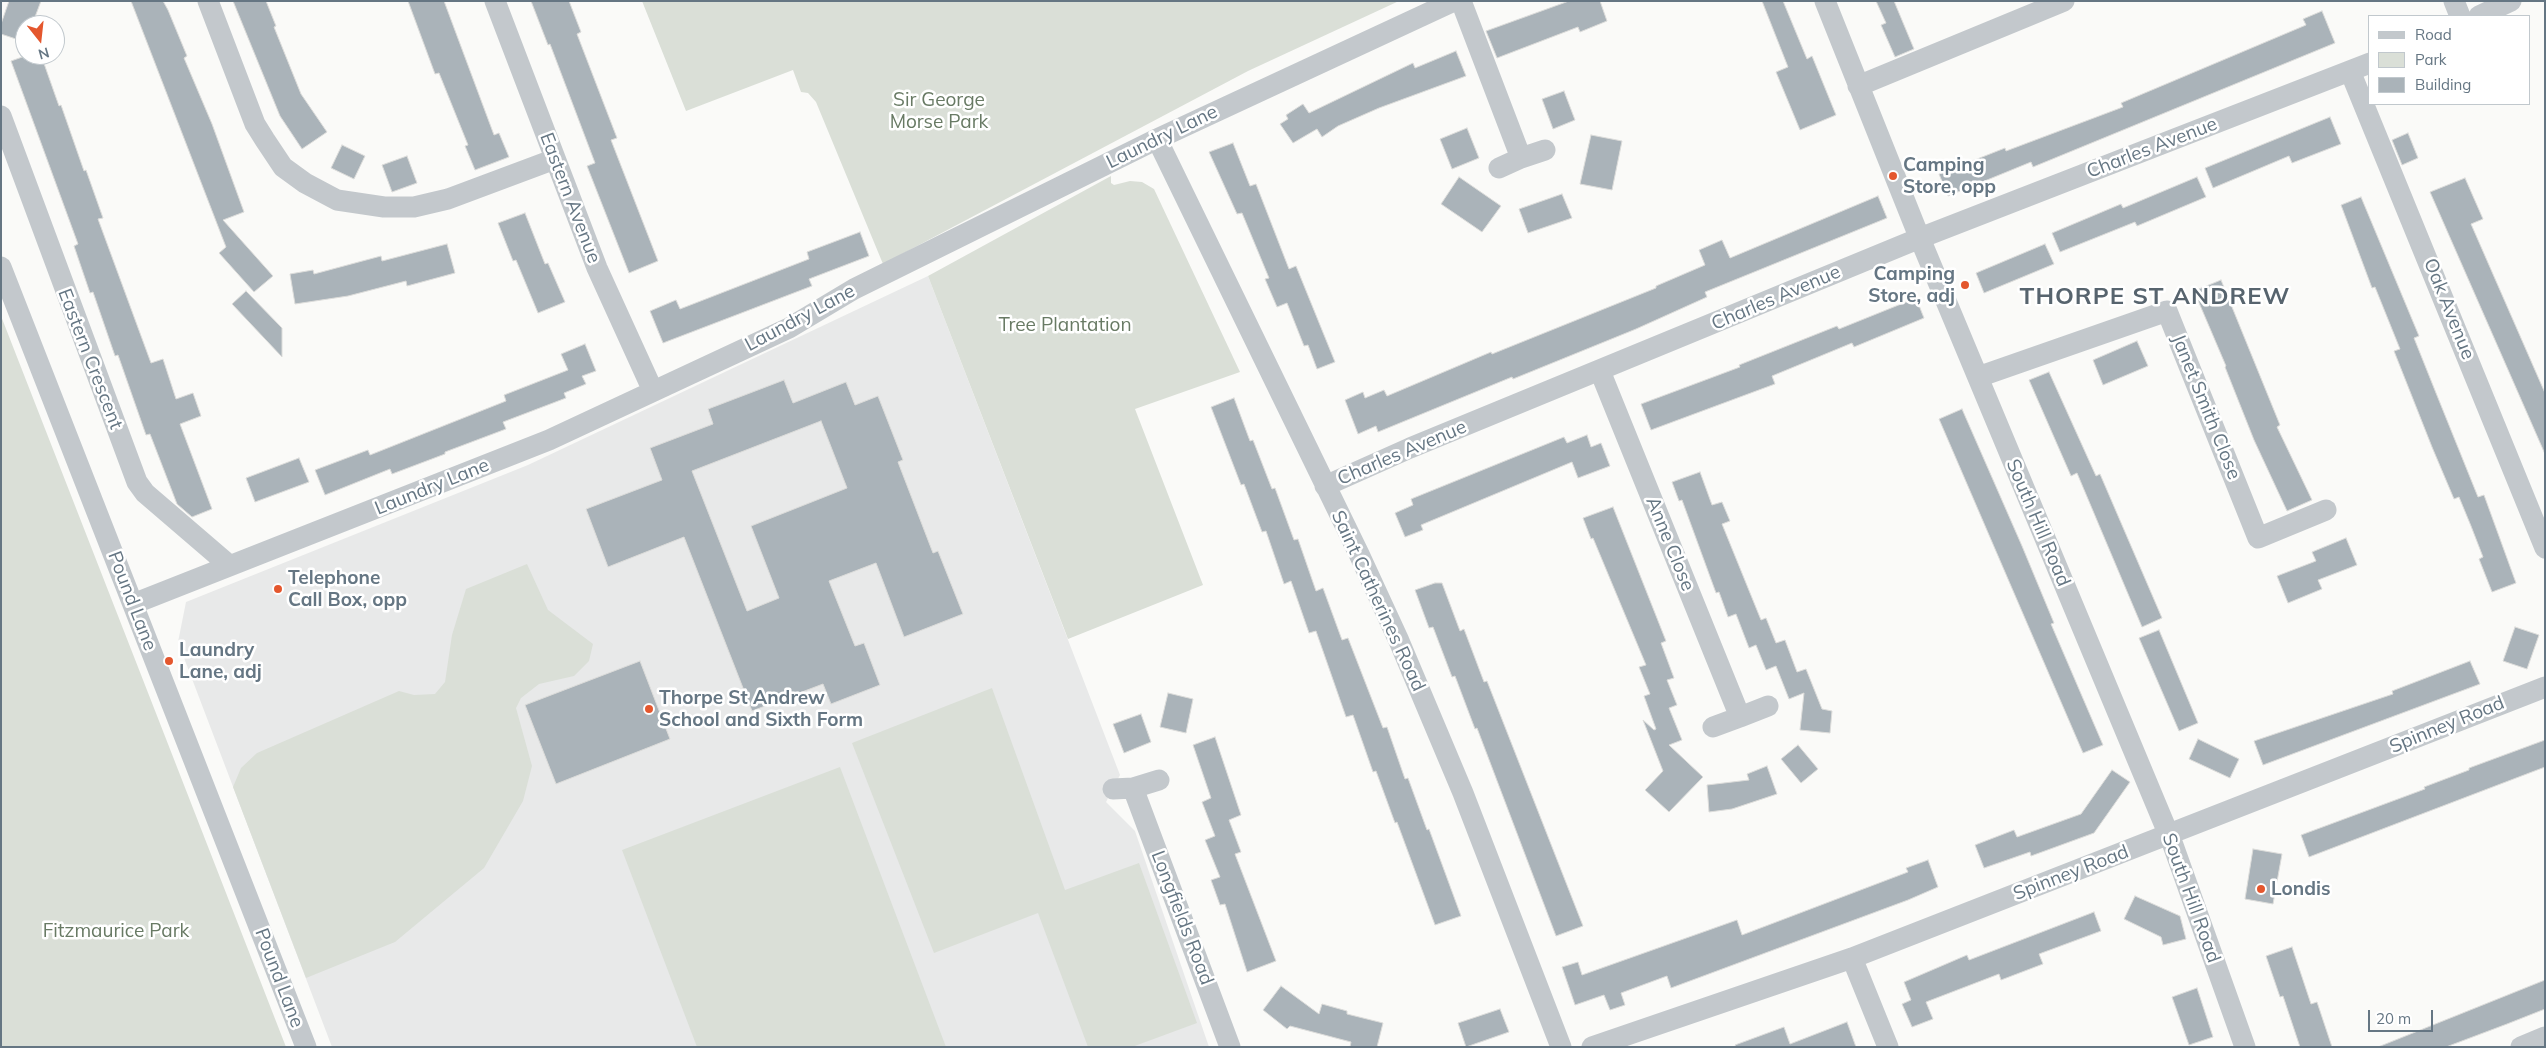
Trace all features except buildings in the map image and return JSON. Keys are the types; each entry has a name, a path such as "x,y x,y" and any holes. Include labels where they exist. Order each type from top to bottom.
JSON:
{"street":[{"path":"208,1 255,124 265,140 283,167 305,184 337,200 384,207 414,207 448,200 555,158"},
{"name":"Eastern Avenue","path":"495,1 597,268 653,391"},
{"name":"Laundry Lane","path":"133,604 549,440 789,328 854,289 1157,139 1454,1"},
{"path":"1461,1 1522,158"},
{"name":"South Hill Road","path":"1825,1 1920,238 2169,835 2245,1047"},
{"path":"2454,1 2460,15"},
{"path":"2481,15 2512,1"},
{"path":"1858,86 2057,3"},
{"name":"Charles Avenue","path":"1325,486 1410,448 1920,238 2368,64"},
{"name":"Oak Avenue","path":"2350,71 2545,548"},
{"name":"Eastern Crescent","path":"1,116 137,482 144,493 230,566"},
{"name":"Saint Catherines Road","path":"1157,139 1363,563 1407,659 1463,793 1561,1047"},
{"path":"1498,168 1545,150"},
{"name":"Pound Lane","path":"1,266 306,1047"},
{"name":"Janet Smith Close","path":"1978,377 2167,311 2258,538 2326,510"},
{"name":"Anne Close","path":"1600,371 1740,717"},
{"name":"Spinney Road","path":"1592,1047 1852,958 2545,687"},
{"path":"1713,727 1768,706"},
{"name":"Longfields Road","path":"1160,780 1123,789 1230,1047"},
{"path":"1852,958 1888,1047"},
{"path":"2521,1047 2545,1037"}],"shaded area":[{"name":"Thorpe St Andrew School and Sixth Form","path":"928,276 1120,775 1106,802 1135,831 1209,1047 332,1047 178,642 186,602 528,465"}],"green space":[{"name":"Sir George Morse Park","path":"642,1 1399,1 1248,71 883,264 816,102 808,93 801,92 793,70 686,111"},
{"name":"Tree Plantation","path":"1111,176 1111,183 1114,185 1130,181 1142,182 1154,189 1240,372 1135,409 1203,585 1068,639 928,276"},
{"name":"Fitzmaurice Park","path":"1,316 168,744 286,1047 1,1047"},
{"path":"527,564 548,610 593,644 589,661 574,676 539,684 521,698 516,708 532,766 523,801 484,868 395,942 306,978 233,787 241,768 257,753 399,691 414,695 435,694 445,682 452,635 466,589"},
{"path":"992,688 1065,890 1139,863 1197,1023 1132,1047 1088,1047 1038,913 934,953 852,743"},
{"path":"840,767 946,1047 697,1047 622,850"}],"place":[{"name":"Camping Store, opp","path":"1893,176"},
{"name":"Camping Store, adj","path":"1965,285"},
{"name":"Telephone Call Box, opp","path":"278,589"},
{"name":"Laundry Lane, adj","path":"169,661"},
{"name":"Thorpe St Andrew School and Sixth Form","path":"649,709"},
{"name":"Londis","path":"2261,889"}],"district":[{"name":"THORPE ST ANDREW","path":"2155,297"}]}
